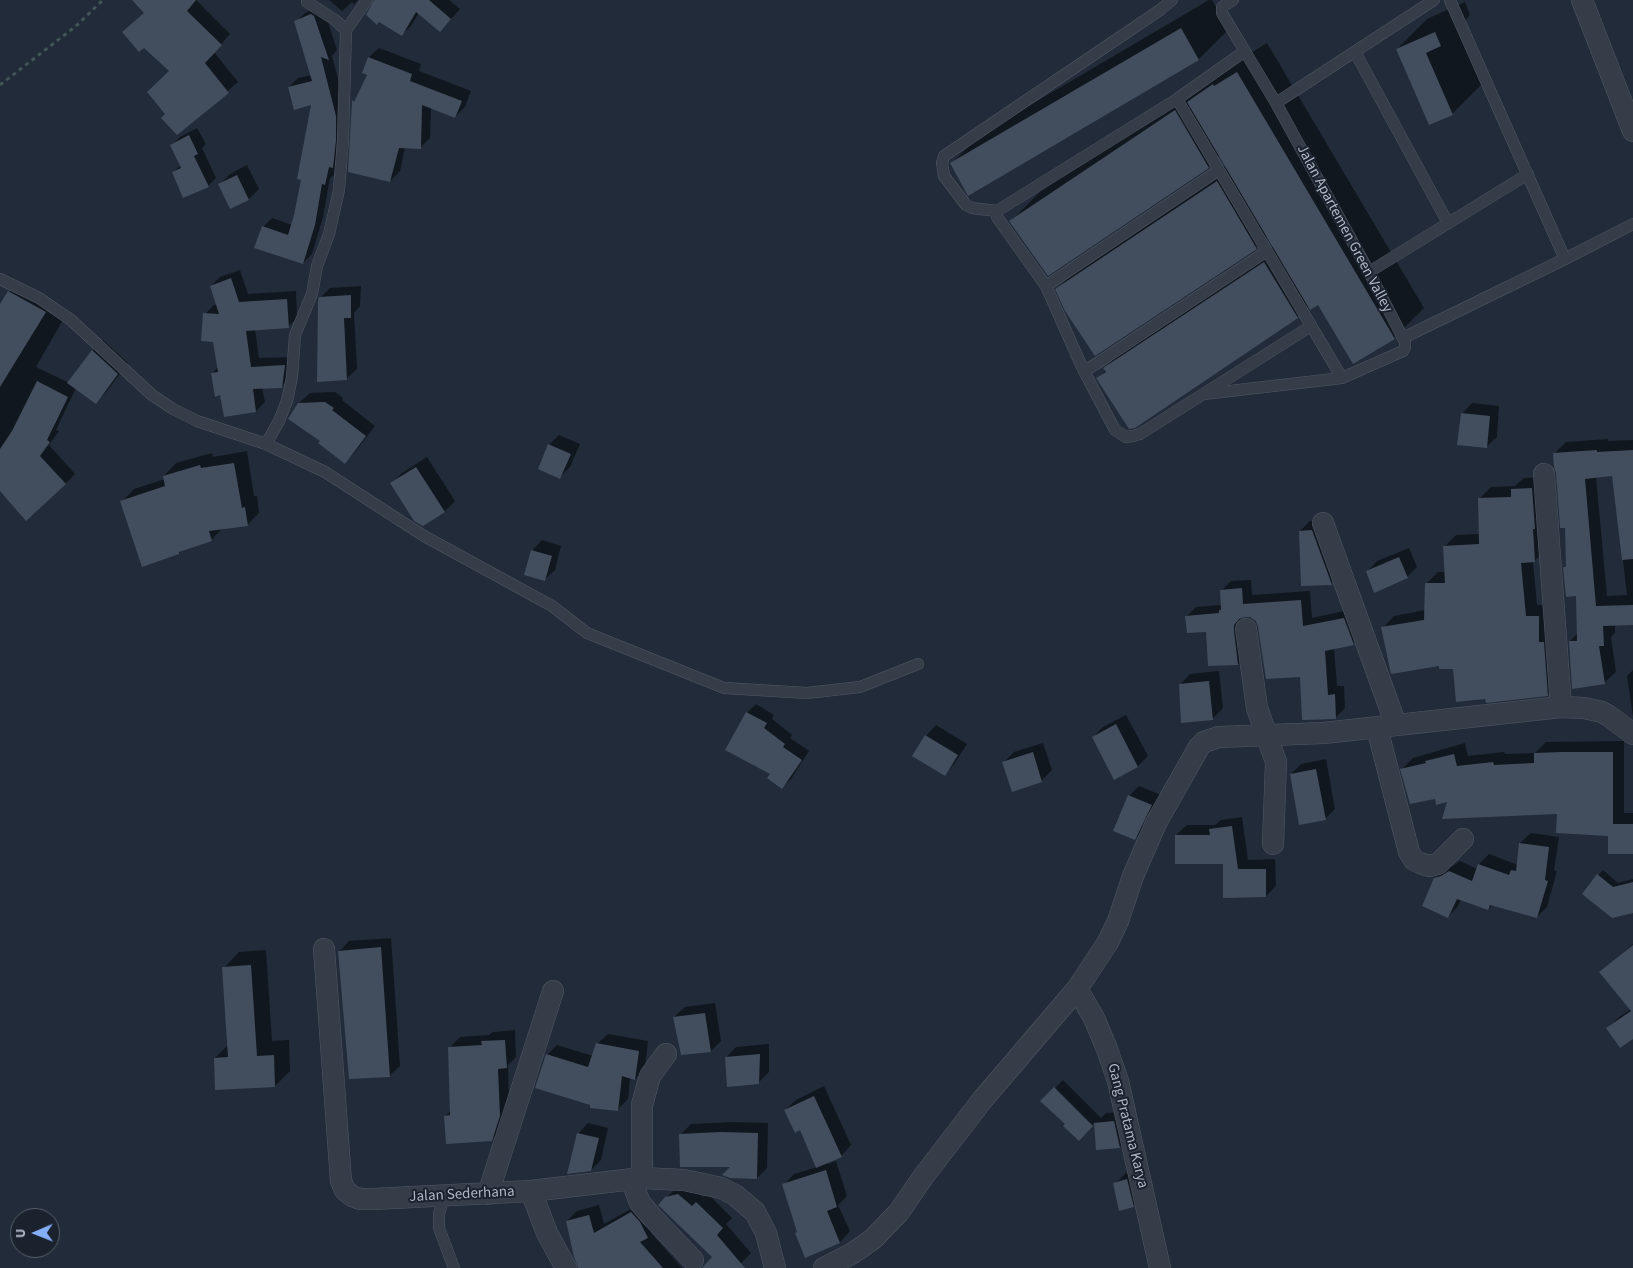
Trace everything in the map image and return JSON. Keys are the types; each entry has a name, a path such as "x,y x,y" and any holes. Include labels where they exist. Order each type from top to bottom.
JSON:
{"street":[{"path":"1582,0 1633,131"},
{"path":"1544,474 1562,707"},
{"path":"1324,523 1387,726 1409,852 1414,860 1420,863 1429,866 1438,864 1462,839"},
{"path":"1246,629 1257,708 1275,754 1277,770 1274,844"},
{"path":"824,1268 853,1253 873,1239 899,1212 923,1177 984,1098 1040,1030 1077,990 1108,942 1118,921 1133,876 1156,823 1199,747 1204,742 1219,737 1324,733 1562,707 1584,708 1602,712 1633,734"},
{"name":"Jalan Sederhana","path":"324,949 341,1181 345,1190 352,1196 360,1199 488,1194 636,1179 684,1180 721,1188 735,1195 755,1212 766,1233 775,1268"},
{"name":"Gang Pratama Karya","path":"1077,990 1094,1018 1118,1081 1160,1268"},
{"path":"488,1194 552,991"},
{"path":"666,1054 650,1076 642,1105 636,1179 640,1203 694,1260"},
{"path":"531,1191 563,1266"}],"lane":[{"path":"266,444 287,402 292,377 295,335 312,294 340,190 346,30 367,0"},
{"path":"1172,0 944,156 942,163 944,176 966,205 972,208 997,211 1177,99 1245,51"},
{"path":"1276,103 1434,0"},
{"path":"1450,0 1565,259"},
{"path":"307,2 335,20 346,30"},
{"name":"Jalan Apartemen Green Valley","path":"1224,2 1222,13 1276,103 1403,338"},
{"path":"1355,52 1448,223"},
{"path":"1177,99 1342,378"},
{"path":"1046,286 1219,170"},
{"path":"1369,272 1528,174"},
{"path":"997,211 996,217 1046,286 1084,371 1115,430 1126,437 1140,434 1312,326"},
{"path":"1204,394 1342,378 1403,351 1405,347 1403,338 1633,224"},
{"path":"1084,371 1267,251"},
{"path":"0,279 39,298 71,320 152,395 173,409 197,421 266,444 324,472 424,536 526,590 552,606 587,633 724,688 808,693 860,687 918,664"},
{"path":"444,1195 439,1214 439,1228 454,1268"}],"path":[{"path":"0,84 76,26 103,0"}],"building":[{"path":"132,0 196,0 187,11 222,45 205,63 229,93 177,135 161,118 165,114 147,92 169,71 144,48 139,52 122,32 144,13"},
{"path":"374,0 429,0 451,19 440,32 416,12 402,36 379,22 377,25 366,15"},
{"path":"311,14 314,16 329,60 321,57 336,116 336,140 333,168 329,167 325,185 322,184 315,225 303,264 254,248 262,226 288,235 294,215 301,180 297,179 311,105 294,110 288,87 312,81 294,21"},
{"path":"1181,28 1199,60 968,196 950,163"},
{"path":"1435,32 1441,46 1426,53 1453,115 1429,125 1396,49"},
{"path":"368,57 412,74 410,81 462,101 455,118 422,105 421,149 399,148 390,182 348,172 352,100 354,102 367,75 362,73"},
{"path":"1237,72 1395,339 1353,364 1318,305 1310,310 1187,102 1213,84 1214,86"},
{"path":"1175,110 1209,168 1048,276 1009,221"},
{"path":"189,135 198,154 194,156 209,187 183,198 172,172 181,168 170,145"},
{"path":"237,175 249,200 230,209 218,184"},
{"path":"1217,181 1257,249 1095,356 1065,311 1055,289"},
{"path":"1264,262 1298,318 1135,428 1129,429 1096,378 1106,372 1103,368"},
{"path":"231,278 239,302 287,299 289,328 246,331 251,367 285,365 282,388 253,389 256,412 224,417 220,395 215,397 211,373 218,372 213,342 201,341 203,313 219,314 210,286"},
{"path":"8,291 46,312 0,387 0,304"},
{"path":"351,295 351,318 344,318 347,380 317,382 319,297"},
{"path":"92,350 118,374 96,404 67,383"},
{"path":"37,381 68,397 47,440 50,442 40,456 66,484 26,521 0,491 0,449 12,431"},
{"path":"325,402 334,408 332,410 366,436 345,464 318,443 320,441 288,419 298,403"},
{"path":"1461,413 1490,416 1487,448 1457,445"},
{"path":"548,444 571,454 560,479 538,469"},
{"path":"1597,450 1597,452 1633,450 1633,559 1622,560 1612,476 1585,479 1596,606 1633,605 1633,625 1603,626 1604,646 1599,646 1605,684 1572,689 1569,641 1577,641 1576,596 1566,597 1563,567 1566,567 1565,528 1560,528 1553,453"},
{"path":"234,463 242,508 245,507 248,526 209,531 212,541 142,567 120,501 165,486 163,476 200,465 201,468"},
{"path":"416,467 445,512 423,526 414,521 390,483"},
{"path":"1532,488 1535,562 1521,563 1526,616 1539,616 1539,642 1544,642 1548,696 1486,703 1485,699 1456,702 1453,669 1439,669 1439,666 1391,674 1381,627 1424,620 1425,583 1445,583 1443,546 1479,544 1478,498 1511,497 1511,489"},
{"path":"1312,530 1332,585 1301,586 1299,531"},
{"path":"531,550 552,556 545,581 524,575"},
{"path":"1399,557 1408,578 1374,593 1366,571"},
{"path":"1242,588 1243,604 1301,600 1303,626 1344,618 1354,645 1325,651 1328,695 1335,694 1336,719 1302,720 1300,677 1266,679 1258,627 1256,621 1250,617 1239,619 1234,625 1238,665 1208,666 1206,632 1187,633 1185,616 1219,613 1219,610 1221,610 1220,590"},
{"path":"1209,681 1213,720 1181,723 1179,684"},
{"path":"746,712 767,723 764,728 785,744 783,747 802,760 782,789 767,778 770,774 725,750"},
{"path":"1116,724 1138,767 1114,780 1092,737"},
{"path":"925,735 958,755 945,776 912,756"},
{"path":"1033,752 1042,782 1012,792 1002,762"},
{"path":"1613,752 1613,824 1633,824 1633,854 1608,854 1608,836 1556,833 1557,814 1442,819 1447,802 1436,805 1435,799 1410,804 1400,769 1454,754 1457,766 1493,762 1494,765 1534,763 1534,753"},
{"path":"1316,769 1326,820 1299,825 1290,774"},
{"path":"1128,795 1152,805 1135,840 1113,831"},
{"path":"1232,826 1238,869 1266,869 1266,897 1223,898 1223,864 1175,864 1175,835 1210,835 1209,829"},
{"path":"1519,843 1549,847 1545,880 1548,881 1537,918 1490,905 1488,910 1457,899 1448,918 1422,906 1434,878 1449,871 1472,881 1478,864 1509,875 1511,870 1516,871"},
{"path":"1597,874 1613,887 1633,882 1633,913 1612,918 1582,894"},
{"path":"1633,945 1633,1039 1620,1048 1606,1028 1631,1011 1599,972"},
{"path":"381,947 390,1077 349,1079 338,951"},
{"path":"251,965 257,1056 274,1055 275,1087 215,1090 214,1058 228,1057 222,967"},
{"path":"705,1013 711,1052 681,1055 673,1017"},
{"path":"505,1040 507,1068 498,1069 500,1116 492,1141 446,1144 444,1116 450,1115 448,1047 482,1045 481,1041"},
{"path":"596,1043 639,1051 635,1080 622,1076 618,1111 590,1108 590,1105 535,1088 546,1054 588,1067"},
{"path":"760,1054 759,1084 727,1087 725,1057"},
{"path":"1054,1087 1093,1126 1079,1141 1063,1126 1065,1124 1040,1101"},
{"path":"814,1096 842,1157 816,1168 800,1130 795,1133 784,1110"},
{"path":"1114,1121 1120,1148 1096,1150 1094,1123"},
{"path":"577,1133 599,1138 591,1171 567,1174"},
{"path":"758,1133 757,1179 730,1178 722,1175 730,1167 680,1167 679,1134"},
{"path":"826,1170 837,1207 827,1211 840,1243 805,1258 795,1233 797,1232 782,1184"},
{"path":"1127,1179 1134,1207 1119,1211 1113,1183"},
{"path":"678,1194 692,1206 696,1202 723,1228 717,1235 745,1268 702,1268 712,1257 658,1205 665,1197"},
{"path":"631,1212 640,1222 648,1238 640,1242 663,1268 578,1268 566,1221 589,1215 594,1233"}]}
